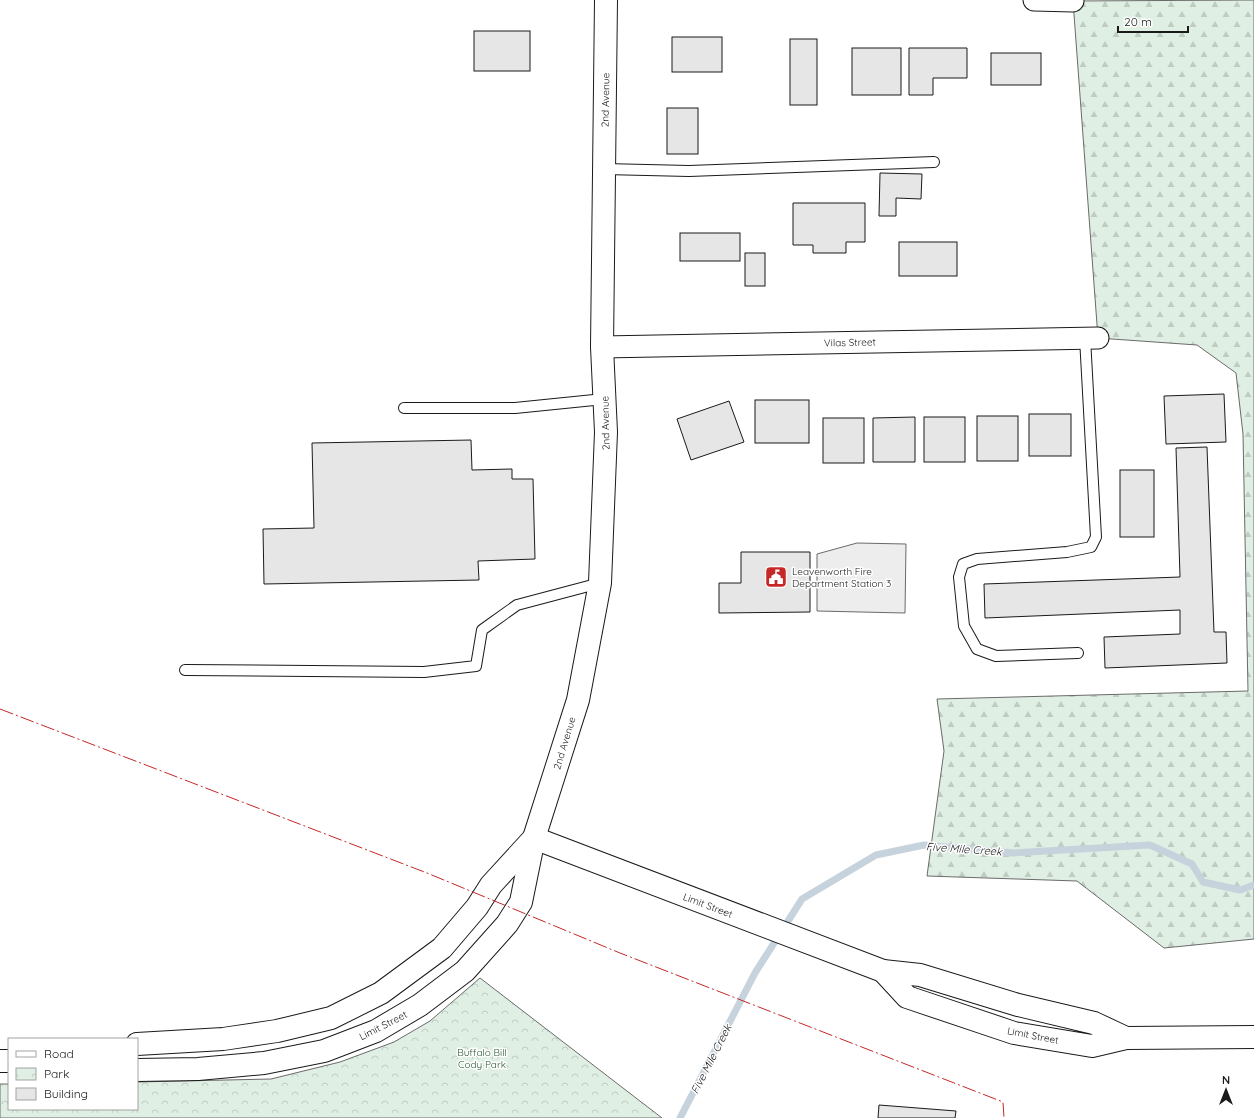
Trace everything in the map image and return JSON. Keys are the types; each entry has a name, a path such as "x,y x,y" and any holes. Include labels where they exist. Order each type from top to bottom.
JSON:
{"street":[{"name":"2nd Avenue","path":"534,838 578,700 600,583 606,432 602,347 606,0"},
{"path":"1034,0 1073,0"},
{"name":"Vilas Street","path":"602,347 1091,338"},
{"path":"138,1044 223,1039 277,1031 331,1018 381,993 442,948 477,907 491,885 534,838"},
{"name":"Limit Street","path":"138,1070 198,1069 264,1063 324,1052 382,1027 420,1005 465,971 507,924 521,902 534,838 882,971 920,975 1018,1005 1094,1023 1126,1038 1254,1037"}],"lane":[{"path":"604,169 689,171 934,162"},
{"path":"1078,653 996,656 976,649 964,626 959,577 963,564 976,559 1067,552 1091,547 1096,537 1091,338"},
{"path":"404,408 515,408 604,399"},
{"path":"184,670 424,672 476,666 482,630 517,605 600,583"}],"green space":[{"path":"1254,0 1254,939 1164,948 1077,881 927,876 944,751 937,699 1248,691 1243,434 1236,373 1197,345 1098,338 1073,1"},
{"name":"Buffalo Bill Cody Park","path":"480,978 662,1118 0,1118 0,1084 8,1084 8,1110 138,1110 138,1082 271,1079 340,1062 394,1042 430,1021"}],"shaded area":[{"path":"857,543 906,544 905,613 817,611 817,554"}],"building":[{"path":"474,31 530,31 530,71 474,71"},
{"path":"672,37 722,37 722,72 672,72"},
{"path":"790,39 817,39 817,105 790,105"},
{"path":"852,48 901,48 901,95 852,95"},
{"path":"909,48 967,48 967,78 933,78 933,95 909,95"},
{"path":"991,53 1041,53 1041,85 991,85"},
{"path":"667,108 698,108 698,154 667,154"},
{"path":"880,173 922,174 921,199 896,198 896,216 879,216"},
{"path":"793,203 865,203 865,242 846,242 846,253 813,253 813,245 793,245"},
{"path":"680,233 740,233 740,261 680,261"},
{"path":"899,242 957,242 957,276 899,276"},
{"path":"745,253 765,253 765,286 745,286"},
{"path":"1224,394 1226,442 1166,444 1164,396"},
{"path":"755,400 809,400 809,443 755,443"},
{"path":"729,401 744,442 691,460 677,419"},
{"path":"1029,414 1071,414 1071,456 1029,456"},
{"path":"977,416 1018,416 1018,461 977,461"},
{"path":"915,417 915,462 873,462 873,418"},
{"path":"924,417 965,417 965,462 924,462"},
{"path":"823,418 864,418 864,463 823,463"},
{"path":"471,440 472,470 512,469 512,479 533,479 535,559 478,561 479,580 264,584 263,529 314,528 312,443"},
{"path":"1207,447 1214,632 1226,632 1227,663 1105,668 1104,637 1180,634 1180,610 985,618 984,584 1180,577 1176,448"},
{"path":"1120,470 1154,470 1154,537 1120,537"},
{"name":"Leavenworth Fire Department Station 3","path":"741,552 810,552 810,612 719,613 719,583 741,583"},
{"path":"879,1105 956,1111 955,1118 878,1118"}],"waterway":[{"name":"Five Mile Creek","path":"680,1118 755,973 802,899 876,855 924,845 1013,853 1150,845 1192,864 1203,882 1240,890 1254,885"}],"power":[{"path":"0,709 427,873 620,953 1003,1102 1004,1118"}],"place":[{"name":"Leavenworth Fire Department Station 3","path":"776,577"}]}
